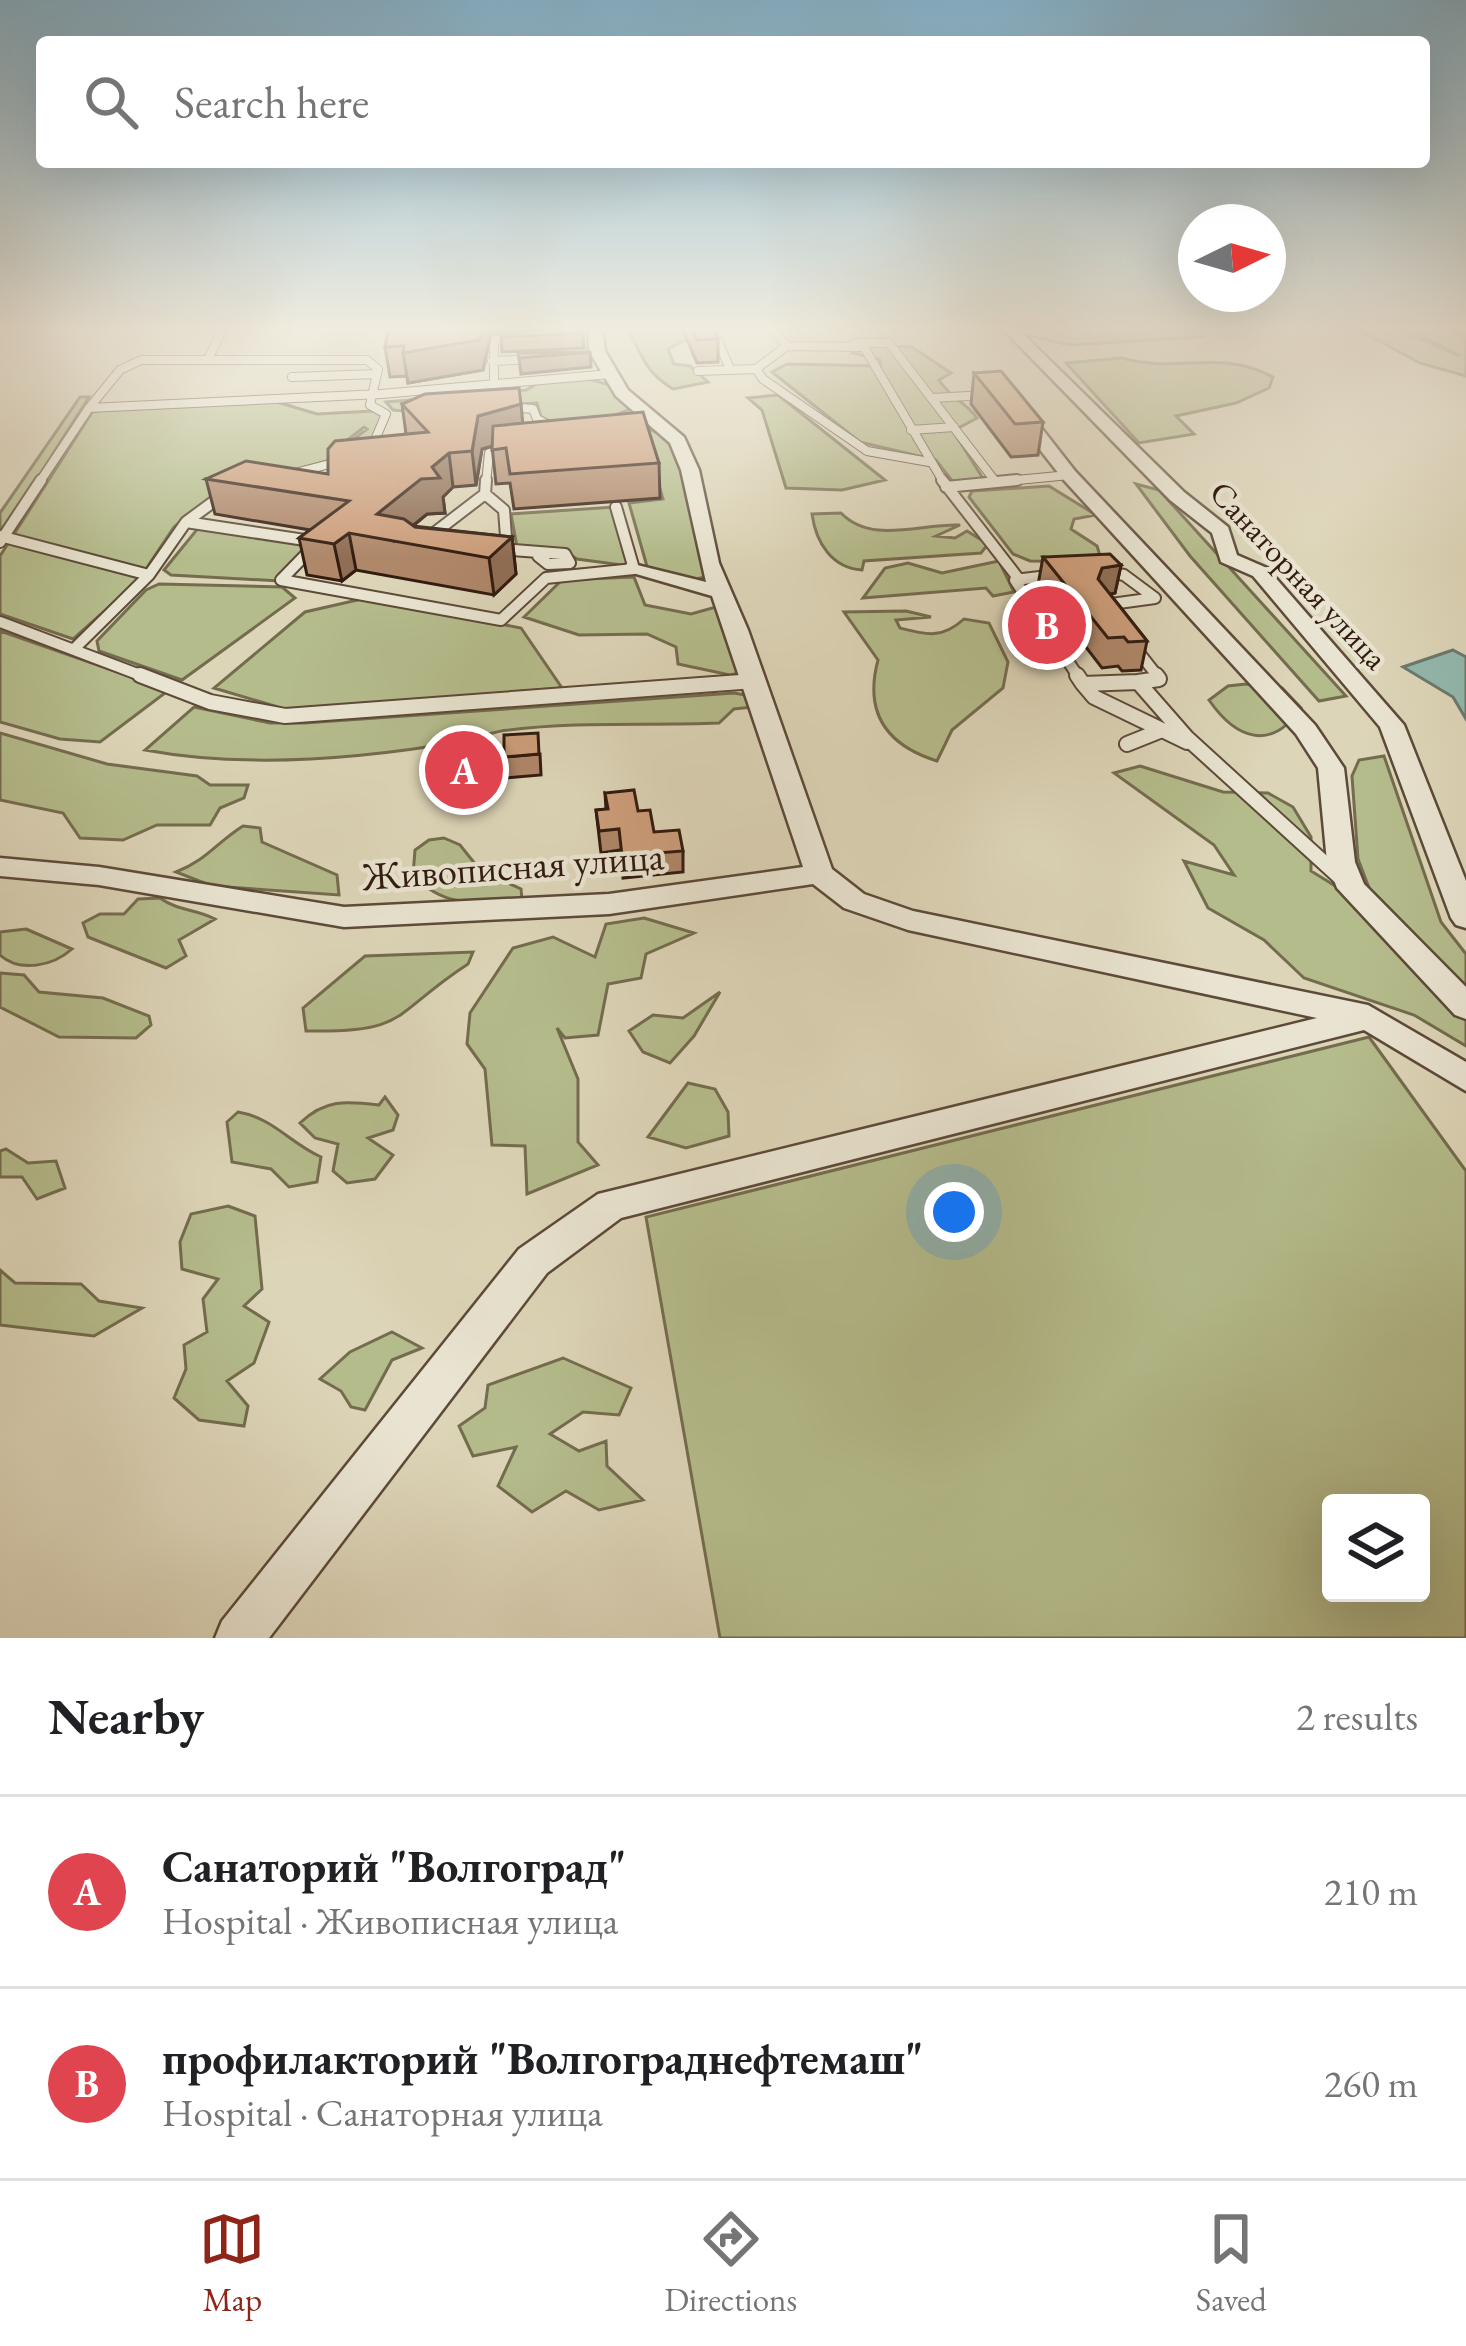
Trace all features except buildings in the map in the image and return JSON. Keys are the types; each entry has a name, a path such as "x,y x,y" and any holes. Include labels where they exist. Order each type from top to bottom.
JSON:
{"street":[{"path":"632,404 645,423 678,441 691,470 709,563 819,874 854,902 908,920 1367,1017 1466,1078"},
{"path":"1012,404 1069,475 1306,730 1330,768 1341,862 1351,887 1466,1007"},
{"name":"Санаторная улица","path":"1086,404 1178,496 1221,531 1228,558 1260,572 1392,725 1466,918"},
{"path":"624,570 721,592"},
{"name":"Живописная улица","path":"0,867 99,877 344,917 609,904 819,874"},
{"path":"238,1638 533,1261 611,1205 1367,1017"}],"lane":[{"path":"92,404 1,538 149,575"},
{"path":"89,408 161,404"},
{"path":"370,404 386,414 409,412"},
{"path":"803,404 859,447 929,462"},
{"path":"897,404 929,462 1018,578 1094,697 1196,746"},
{"path":"937,404 995,482"},
{"path":"500,408 533,409 550,428"},
{"path":"272,480 369,450 386,414"},
{"path":"550,428 572,427"},
{"path":"540,442 550,428"},
{"path":"911,430 954,428"},
{"path":"422,554 416,547 485,494 489,453 523,445"},
{"path":"946,487 1069,475"},
{"path":"74,649 149,575 203,504 229,492"},
{"path":"485,494 501,501 507,511 512,551"},
{"path":"186,522 318,542 289,566 281,580 501,620 545,578 634,569 616,506"},
{"path":"485,546 538,556 565,554 570,562 624,570"},
{"path":"496,566 512,551"},
{"path":"1083,684 1160,679 1102,605 1155,598 1152,591 1113,570 1089,572"},
{"path":"1018,578 1065,574"},
{"path":"0,622 210,702 285,716 754,681"},
{"path":"1138,682 1196,746 1351,887"},
{"path":"1127,744 1162,730"}],"green space":[{"path":"75,404 84,404 0,537 0,513"},
{"path":"285,404 317,414 373,411 382,416 375,440 354,439 367,429 364,427 346,441 337,458 227,490 199,506 174,527 138,581 73,639 0,614 0,556 93,411"},
{"path":"388,404 513,404 404,411"},
{"path":"537,404 627,404 631,409 575,423 541,417"},
{"path":"756,404 790,404 885,480 842,490 786,488 762,410"},
{"path":"813,404 964,404 977,418 953,431 984,480 953,482 936,460 860,442"},
{"path":"1104,404 1229,404 1176,416 1194,434 1139,443"},
{"path":"633,428 654,431 682,461 710,576 691,580 648,570 629,503 663,499 647,444"},
{"path":"1136,484 1159,490 1346,696 1319,701 1190,556"},
{"path":"1049,486 1096,515 1074,519 1071,529 1097,546 1102,562 1030,561 1013,554 969,497 972,491"},
{"path":"614,507 629,566 577,559 563,550 517,547 511,514"},
{"path":"841,513 853,523 882,530 960,525 936,536 955,538 967,531 988,544 981,553 864,561 862,570 851,568 827,552 812,514"},
{"path":"199,527 312,543 280,581 171,575 164,570"},
{"path":"999,561 1014,592 993,596 986,588 863,598 885,568 908,563 942,573"},
{"path":"634,577 645,605 691,614 723,605 744,672 730,675 678,664 676,647 647,634 579,635 524,617 562,580"},
{"path":"159,584 282,587 295,598 182,680 99,651 97,641 146,590"},
{"path":"366,598 521,628 562,688 288,710 214,688 305,612"},
{"path":"906,611 931,617 896,620 900,628 918,632 934,634 964,619 989,623 1008,662 1003,688 952,730 937,761 904,746 883,724 874,695 878,660 844,612"},
{"path":"0,631 169,690 100,742 60,739 0,722"},
{"path":"1228,686 1282,688 1301,708 1278,731 1254,735 1242,731 1209,700"},
{"path":"734,693 751,696 753,707 734,709 719,723 535,727 425,747 304,759 223,759 145,750 194,707 270,723 304,723"},
{"path":"0,733 107,764 197,776 210,785 248,785 244,798 220,808 210,825 157,825 123,840 80,838 63,813 0,800"},
{"path":"1384,756 1441,922 1466,954 1466,986 1371,893 1358,859 1352,776 1359,760"},
{"path":"1140,766 1223,792 1268,793 1293,807 1311,837 1311,871 1350,895 1466,1019 1466,1046 1414,1015 1304,978 1264,940 1208,908 1184,861 1234,875 1214,845 1114,773"},
{"path":"243,826 260,828 262,842 337,875 339,895 212,886 176,872"},
{"path":"444,838 460,845 480,870 521,889 522,899 463,901 425,886 413,875 415,850 429,840"},
{"path":"160,898 215,919 179,940 186,956 166,968 88,937 83,923 100,914 124,914 138,899"},
{"path":"644,918 694,933 646,954 641,978 608,984 598,1035 565,1038 557,1028 578,1079 578,1142 598,1165 527,1194 525,1146 492,1145 485,1069 467,1044 470,1013 513,948 553,937 595,957 606,924"},
{"path":"26,929 72,949 36,965 17,964 0,955 0,932"},
{"path":"473,952 468,964 383,1024 306,1031 303,1008 365,956"},
{"path":"0,973 24,975 39,992 103,998 149,1016 151,1025 136,1038 59,1037 0,1007"},
{"path":"720,992 694,1036 670,1063 643,1052 629,1031 653,1015 683,1018"},
{"path":"1369,1037 1466,1171 1466,1638 720,1638 646,1217"},
{"path":"688,1083 715,1089 728,1112 729,1136 686,1148 648,1137"},
{"path":"385,1097 398,1115 393,1130 368,1138 393,1155 375,1179 347,1183 333,1171 338,1144 315,1138 300,1123 327,1106 379,1105"},
{"path":"238,1112 261,1120 321,1157 317,1182 289,1187 271,1169 232,1162 227,1122"},
{"path":"6,1149 28,1163 56,1161 65,1188 37,1199 22,1177 0,1177 0,1151"},
{"path":"228,1206 255,1216 262,1289 244,1306 269,1322 254,1363 227,1381 248,1406 244,1426 199,1420 174,1398 186,1369 184,1345 207,1332 203,1299 218,1279 182,1269 180,1242 191,1214"},
{"path":"0,1270 15,1283 81,1284 99,1301 142,1308 94,1336 0,1325"},
{"path":"392,1332 422,1348 392,1360 365,1410 351,1407 341,1391 320,1379 350,1352"},
{"path":"563,1358 631,1388 619,1415 583,1412 550,1434 579,1451 606,1441 607,1466 643,1500 599,1510 566,1491 532,1512 498,1486 516,1447 473,1456 459,1426 485,1408 488,1385"}],"water":[{"path":"1453,650 1466,657 1466,719 1453,697 1403,667"}],"place":[{"name":"профилакторий \"Волгограднефтемаш\"","path":"1047,625"},
{"name":"Санаторий \"Волгоград\"","path":"464,770"}]}
